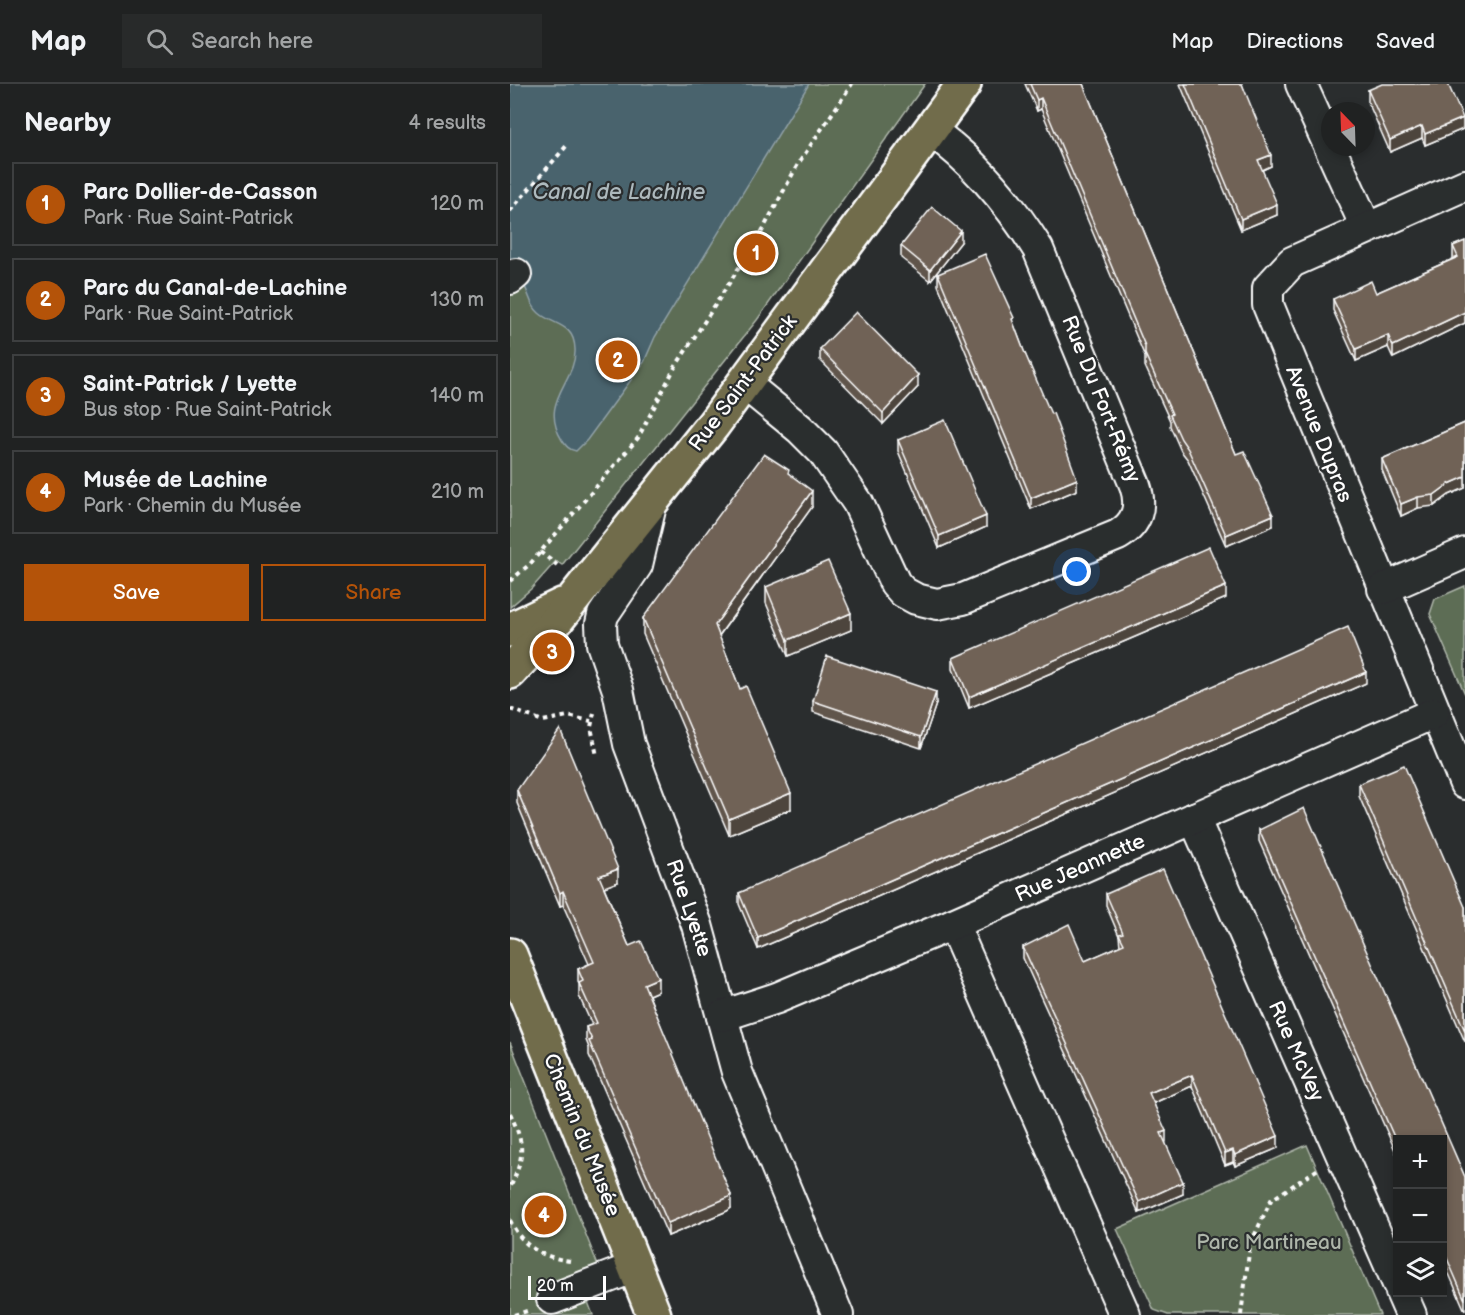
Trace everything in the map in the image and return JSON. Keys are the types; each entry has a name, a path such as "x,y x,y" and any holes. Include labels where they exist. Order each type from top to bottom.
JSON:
{"main road":[{"name":"Rue Saint-Patrick","path":"510,672 572,601 745,384 964,84"},
{"path":"510,630 572,601"},
{"name":"Chemin du Musée","path":"510,955 654,1315"}],"street":[{"path":"1301,84 1366,227"},
{"name":"Rue Du Fort-Rémy","path":"745,384 800,429 823,452 863,511 899,588 925,603 951,603 978,594 1118,535 1132,524 1139,503 1135,485 1038,249 1015,215 962,154 930,130"},
{"name":"Avenue Dupras","path":"1465,185 1366,227 1292,262 1268,288 1268,305 1465,784"},
{"name":"Rue Lyette","path":"652,501 637,565 612,599 601,624 602,644 618,690 632,755 690,904 737,1072 838,1315"},
{"path":"1383,589 1465,553"},
{"name":"Rue Jeannette","path":"723,1016 777,998 953,924 1434,713"},
{"name":"Rue McVey","path":"1194,819 1393,1273"},
{"path":"953,924 1125,1315"},
{"path":"552,1299 635,1267"},
{"path":"1403,1297 1411,1315"}],"path":[{"path":"510,581 540,552 638,438 674,369 759,235 798,164 852,84"},
{"path":"510,211 569,143"},
{"path":"540,552 557,565"},
{"path":"510,709 543,721 567,716 591,721"},
{"path":"510,1113 523,1149 522,1162 510,1188"},
{"path":"1241,1315 1250,1245 1271,1200 1340,1154"},
{"path":"510,1220 518,1235 536,1252 575,1262"},
{"path":"514,1315 522,1313"}],"green space":[{"path":"510,84 925,84 757,320 562,565 556,561 532,588 510,607"},
{"path":"1465,586 1465,694 1430,614 1435,599"},
{"path":"510,1042 601,1273 580,1281 593,1315 510,1315"},
{"name":"Parc Martineau","path":"1307,1145 1380,1315 1168,1315 1154,1310 1117,1229"}],"water":[{"name":"Canal de Lachine","path":"510,84 809,84 655,337 644,362 587,440 576,451 571,450 562,440 554,414 560,392 574,360 574,341 567,330 536,310 523,282 510,267"}],"building":[{"path":"1030,84 1083,84 1236,454 1244,451 1273,515 1226,535 1188,449 1170,415 1172,414 1145,354 1145,346 1041,98 1037,100"},
{"path":"1185,84 1242,84 1271,155 1258,160 1277,204 1241,219"},
{"path":"1382,84 1448,84 1463,118 1425,134 1422,126 1390,140 1368,90"},
{"path":"932,207 961,231 930,270 901,246"},
{"path":"1465,241 1465,312 1393,346 1388,335 1356,349 1333,299 1371,281 1376,293 1458,257 1453,246"},
{"path":"985,254 1014,318 1012,319 1024,351 1051,414 1053,413 1077,479 1031,498 938,274"},
{"path":"856,312 918,375 883,413 820,349"},
{"path":"945,420 986,516 939,536 898,440"},
{"path":"1465,423 1465,477 1449,484 1434,495 1418,497 1401,504 1382,459"},
{"path":"764,454 789,470 788,473 812,491 715,625 740,689 746,686 791,793 729,819 643,618"},
{"path":"1209,547 1226,586 969,697 953,658"},
{"path":"828,561 851,613 788,640 766,587"},
{"path":"1348,627 1366,672 758,938 739,893"},
{"path":"827,656 936,692 921,737 813,701"},
{"path":"560,729 618,869 599,876 629,946 641,941 658,978 644,984 731,1195 668,1223 589,1041 592,1040 586,1027 597,1023 579,983 583,981 578,969 594,962 563,891 560,893 517,790"},
{"path":"1404,765 1465,907 1465,1031 1359,784"},
{"path":"1304,808 1447,1135 1393,1135 1259,830"},
{"path":"1163,869 1278,1136 1235,1155 1233,1150 1225,1153 1192,1075 1149,1093 1166,1131 1161,1133 1183,1182 1139,1202 1023,947 1069,924 1085,961 1124,944 1119,934 1123,933 1106,894"},
{"path":"1447,1136 1465,1177 1465,1300 1447,1258"}],"place":[{"name":"Parc Dollier-de-Casson","path":"756,253"},
{"name":"Parc du Canal-de-Lachine","path":"618,360"},
{"name":"Saint-Patrick / Lyette","path":"552,652"},
{"name":"Musée de Lachine","path":"544,1215"}]}
